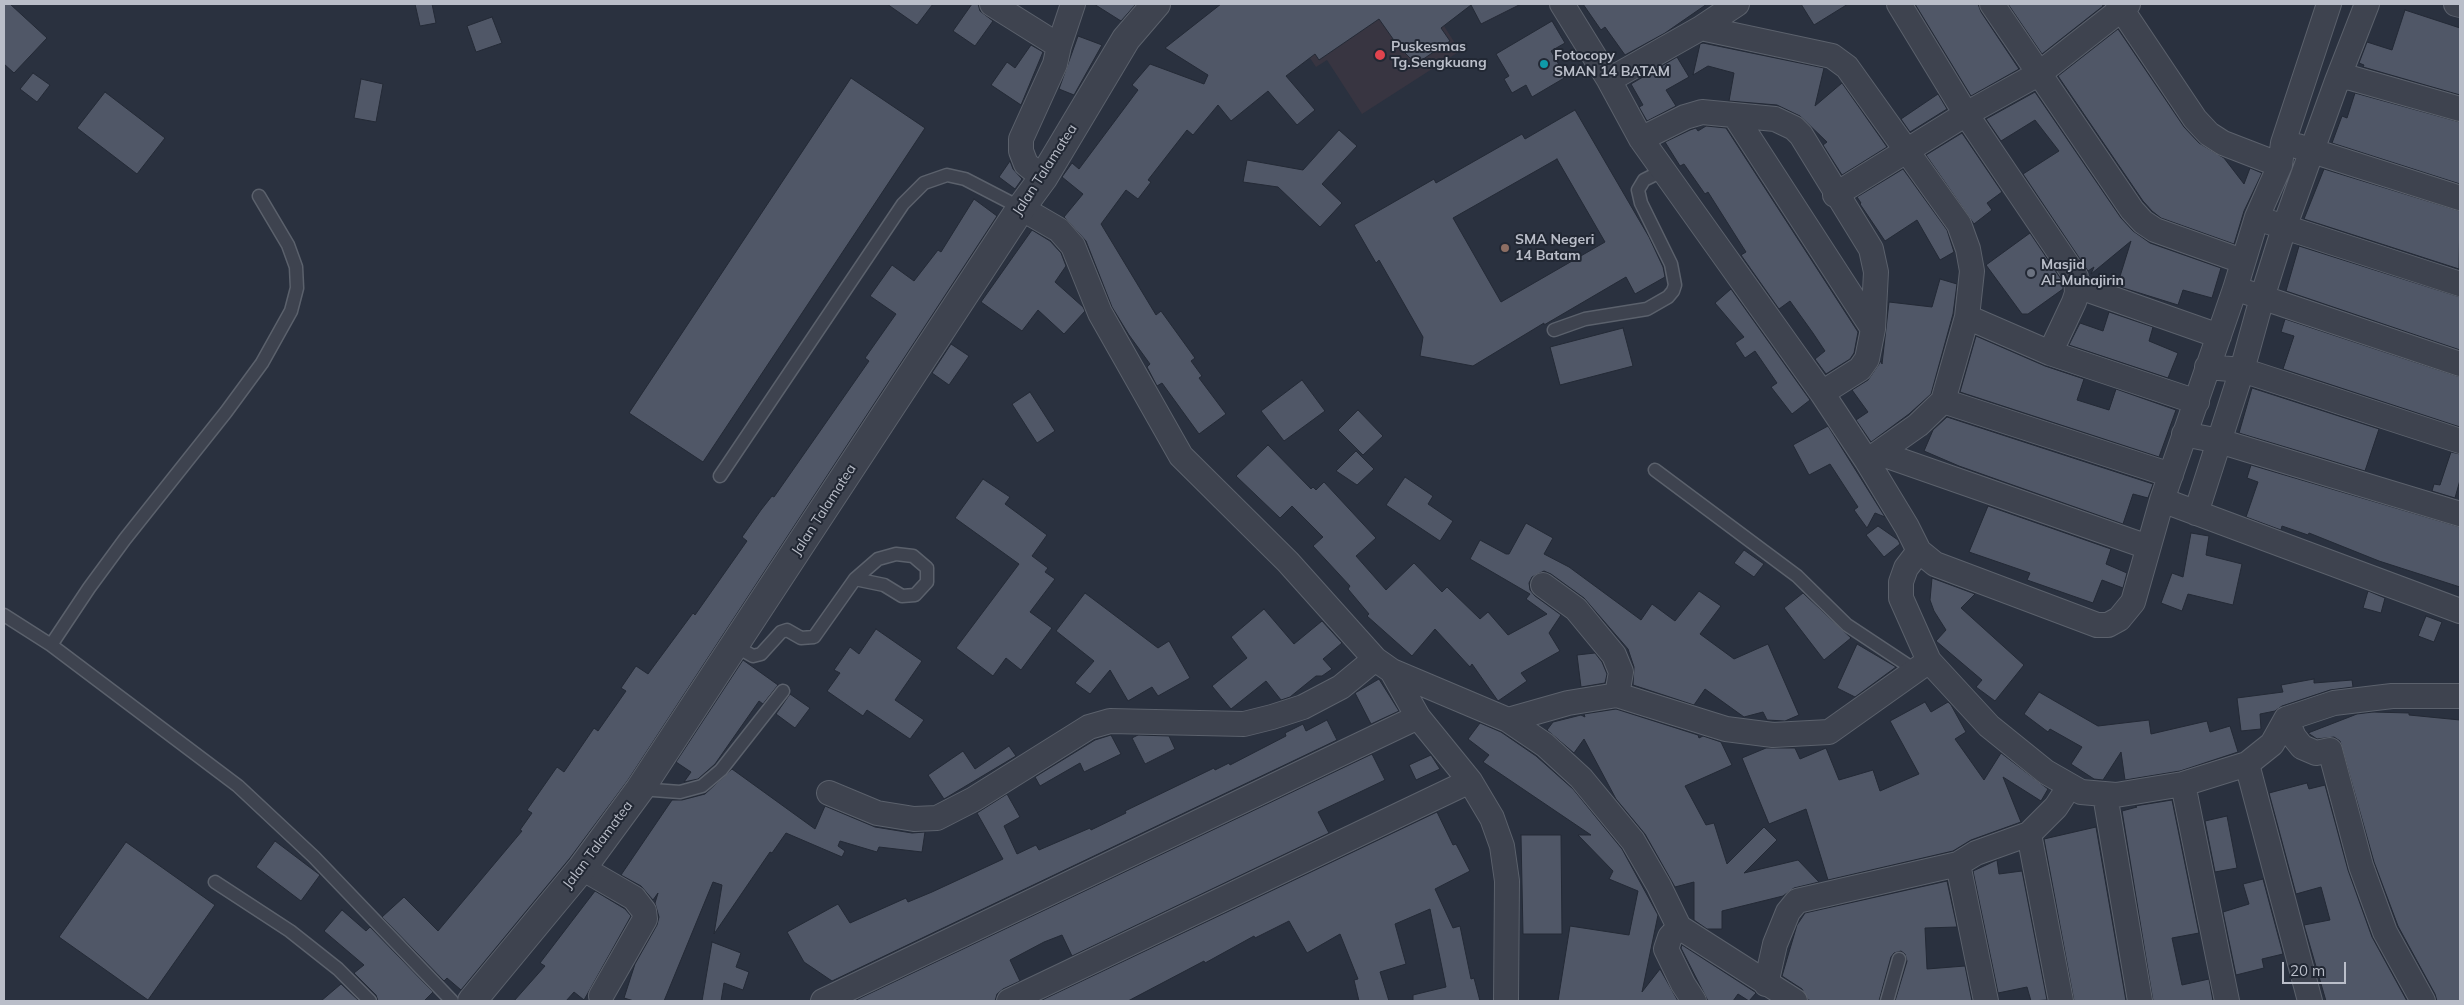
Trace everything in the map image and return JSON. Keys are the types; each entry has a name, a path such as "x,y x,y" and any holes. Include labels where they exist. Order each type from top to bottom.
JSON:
{"street":[{"path":"992,4 1059,46"},
{"path":"1043,178 1026,164 1021,151 1021,139 1055,64 1073,4"},
{"name":"Jalan Talamatea","path":"472,1001 582,868 640,789 1021,208 1043,178 1126,39 1156,4"},
{"path":"1562,4 1609,80 1641,139 1662,170 1822,393 1873,457 1919,551 1935,564 2097,625 2108,625 2119,619 2133,602 2162,500 2197,402 2206,368 2235,289 2242,261 2281,154 2329,4"},
{"path":"1609,80 1701,28 1738,4"},
{"path":"1899,4 1966,114 2073,270 2077,286 2074,302 2050,354"},
{"path":"1992,4 2132,210 2143,222 2155,230 2242,261"},
{"path":"2196,513 2242,370 2284,228 2311,150 2367,4"},
{"path":"2456,4 2460,5"},
{"path":"1835,194 1966,114 2040,73 2123,5 2196,119 2209,134 2223,142 2281,154 2311,150 2460,198"},
{"path":"1701,28 1832,56 1847,67 1959,224 1968,249 1972,271 1967,317 1944,401 1918,425 1873,457"},
{"path":"2337,82 2346,77 2351,78 2460,109"},
{"path":"1641,139 1685,117 1702,112 1718,112 1735,116 1775,119 1794,128 1871,249 1875,260 1873,329 1870,353 1865,364 1822,393"},
{"path":"1735,116 1873,329"},
{"path":"1021,208 1059,230 1073,246 1100,313 1181,456 1288,562 1384,665 1418,717 1470,781 1492,818 1502,846 1507,881 1506,1001"},
{"path":"2258,217 2284,228 2460,284"},
{"path":"2077,286 2219,336"},
{"path":"2235,289 2460,364"},
{"path":"1967,317 2050,354 2197,402"},
{"path":"2206,368 2242,370 2460,441"},
{"path":"1944,401 2171,475"},
{"path":"2184,434 2219,441 2460,514"},
{"path":"1873,457 2148,547"},
{"path":"2162,500 2458,604"},
{"path":"1919,551 1906,568 1901,582 1901,598 1922,666 1989,726 2046,772 2069,787 2081,792 2105,795 2183,784 2246,764 2272,744 2286,719 2334,703 2392,696 2460,696"},
{"path":"1543,585 1576,609 1614,654 1621,672 1617,695"},
{"path":"1384,665 1508,720 1545,745 1580,778 1633,841 1659,886 1679,927 1795,1001"},
{"path":"829,793 878,813 914,819 937,818 974,799 1089,727 1110,721 1157,720 1192,724 1244,724 1303,707 1384,665"},
{"path":"1508,720 1568,703 1617,695 1726,729 1773,735 1829,732 1922,666"},
{"path":"823,1001 1418,717"},
{"path":"2286,719 2294,737 2302,747 2316,753 2330,750 2361,866 2382,924 2423,1001"},
{"path":"2246,764 2310,1001"},
{"path":"1009,1001 1470,781"},
{"path":"2183,784 2227,1001"},
{"path":"1766,984 1775,944 1788,912 1798,901 1958,864 1976,853 2029,834 2056,807 2069,787"},
{"path":"2105,795 2140,1001"},
{"path":"2029,834 2061,1001"},
{"path":"1958,864 1986,1001"},
{"path":"582,868 634,898 644,911 645,919 601,996"},
{"path":"1679,927 1670,937 1666,949 1682,984 1694,1001"}],"lane":[{"path":"1554,330 1585,319 1647,309 1668,297 1673,291 1675,285 1671,264 1641,203 1638,190 1644,180 1662,170"},
{"path":"720,476 903,204 924,183 947,175 965,179 1021,208"},
{"path":"51,645 88,588 257,370 291,311 297,288 296,267 288,245 259,196"},
{"path":"1655,470 1797,576 1847,625 1922,666"},
{"path":"735,646 753,656 761,654 781,632 787,630 801,638 814,637 855,579 878,559 896,554 913,556 927,568 927,582 915,595 902,596 872,580 855,579"},
{"path":"4,615 51,645 238,786 314,857 452,1001"},
{"path":"640,789 680,792 702,786 721,770 783,691"},
{"path":"215,882 290,931 338,969 370,1001"},
{"path":"1887,1001 1899,958"}],"shaded area":[{"name":"Puskesmas Tg.Sengkuang","path":"1274,4 1430,4 1460,51 1362,114 1327,60 1316,67"}],"building":[{"path":"4,4 10,4 47,38 14,73 4,64"},
{"path":"415,4 432,4 436,23 420,26"},
{"path":"887,4 933,4 917,25"},
{"path":"972,4 978,4 980,11 993,21 975,46 953,31"},
{"path":"1094,4 1136,4 1121,21"},
{"path":"1221,4 1521,4 1481,24 1471,5 1441,28 1450,41 1416,64 1398,46 1379,19 1319,60 1315,54 1286,76 1315,110 1297,125 1268,91 1231,121 1218,105 1193,135 1187,130 1148,180 1151,182 1138,199 1126,190 1101,224 1156,315 1161,311 1195,358 1191,361 1202,376 1199,378 1226,414 1199,434 1162,383 1157,386 1147,367 1150,364 1112,307 1086,241 1064,217 1083,194 1062,177 1072,163 1079,169 1138,90 1132,85 1150,64 1204,84 1208,75 1165,48"},
{"path":"1583,4 1707,4 1665,33 1625,55 1605,27 1601,30"},
{"path":"1801,4 1848,4 1814,25"},
{"path":"1915,4 1978,4 1981,12 2019,69 1971,96"},
{"path":"2008,4 2102,4 2103,6 2042,54"},
{"path":"2405,10 2460,28 2460,95 2363,67 2364,65 2359,63 2367,42 2392,50"},
{"path":"492,17 502,43 476,52 467,26"},
{"path":"1552,21 1565,43 1551,51 1566,77 1532,97 1526,85 1512,93 1504,79 1509,76 1496,54"},
{"path":"2118,29 2184,127 2199,143 2224,158 2244,184 2250,168 2262,173 2244,211 2234,244 2161,218 2152,211 2143,201 2058,76"},
{"path":"1078,36 1102,45 1074,95 1059,89"},
{"path":"1703,43 1824,68 1815,106 1842,83 1887,147 1842,175 1823,145 1827,142 1800,116 1777,105 1729,101 1734,73 1708,66 1693,75 1700,44"},
{"path":"1031,45 1043,52 1021,105 991,85 1007,62 1015,68"},
{"path":"1677,57 1689,77 1666,90 1676,106 1647,121 1639,107 1643,105 1631,84"},
{"path":"33,73 50,85 37,102 20,89"},
{"path":"851,78 925,128 703,462 629,413"},
{"path":"361,79 383,84 376,122 354,118"},
{"path":"105,92 165,138 137,174 77,128"},
{"path":"2035,92 2121,218 2133,231 2150,243 2221,268 2212,298 2183,290 2178,305 2117,286 2131,241 2091,274 2094,267 2088,271 2023,174 2059,151 2035,120 2001,141 1986,119"},
{"path":"2355,93 2460,122 2460,184 2332,143 2342,116 2347,118"},
{"path":"1938,94 1947,109 1910,132 1901,119"},
{"path":"1575,110 1649,237 1663,267 1665,277 1635,294 1626,277 1473,366 1420,356 1423,337 1379,260 1376,263 1354,225 1434,179 1436,183 1522,134 1525,139","holes":["1557,159 1605,242 1501,302 1453,218"]},
{"path":"1706,126 1726,128 1858,332 1854,353 1850,359 1826,374 1815,359 1825,351 1813,333 1790,301 1779,309 1741,255 1746,252 1708,192 1705,194 1684,164 1680,166 1665,142 1690,130 1696,128 1698,131"},
{"path":"1339,130 1357,146 1322,184 1342,203 1320,227 1278,187 1243,182 1247,160 1303,170"},
{"path":"1962,133 2002,192 1987,203 1992,210 1974,224 1926,155"},
{"path":"1010,161 1013,169 1022,179 1015,189 999,177"},
{"path":"1903,169 1947,230 1954,252 1940,260 1917,220 1885,241 1857,197"},
{"path":"2324,169 2460,211 2459,269 2304,219"},
{"path":"974,199 997,216 628,780 570,858 461,990 447,978 444,981 382,917 404,897 438,931 522,831 520,830 532,813 527,810 557,767 564,772 594,728 598,731 626,691 621,688 636,666 648,674 693,613 695,615 747,541 742,537 772,496 774,497 869,361 865,358 896,314 870,296 892,265 914,281 938,250 941,252"},
{"path":"1032,230 1050,241 1061,253 1066,266 1055,282 1085,311 1064,334 1038,310 1022,331 981,302"},
{"name":"Masjid Al-Muhajirin","path":"2030,233 2063,282 2063,289 2028,314 2022,314 1986,265"},
{"path":"2299,246 2460,297 2460,350 2286,291"},
{"path":"1940,279 1957,284 1953,314 1931,394 1909,414 1871,442 1856,420 1868,412 1852,390 1868,380 1881,361 1882,364 1889,302 1932,307"},
{"path":"1731,289 1810,400 1792,414 1771,387 1777,383 1755,351 1745,358 1735,343 1744,337 1715,303"},
{"path":"2109,312 2153,327 2149,341 2178,353 2168,378 2069,345 2080,323 2103,331"},
{"path":"2285,319 2460,377 2460,427 2283,369 2294,336 2281,332"},
{"path":"1623,328 1633,366 1560,385 1550,347"},
{"path":"1976,336 2045,366 2084,379 2077,400 2109,410 2116,389 2176,410 2159,457 1960,392"},
{"path":"951,344 969,356 949,385 932,373"},
{"path":"1302,380 1325,411 1284,441 1261,411"},
{"path":"2252,388 2379,429 2365,471 2239,433"},
{"path":"1030,392 1055,431 1037,443 1012,404"},
{"path":"1358,410 1383,436 1363,455 1338,430"},
{"path":"1947,417 2153,484 2148,498 2133,494 2123,524 1959,466 1924,451 1933,430"},
{"path":"1828,426 1885,517 1875,513 1867,528 1854,510 1858,507 1830,464 1809,475 1793,445"},
{"path":"1268,445 1311,489 1313,487 1316,490 1324,482 1376,538 1356,556 1386,590 1414,563 1442,592 1447,587 1480,619 1488,612 1508,635 1547,614 1526,599 1530,594 1470,559 1480,540 1509,554 1526,523 1553,538 1544,554 1569,567 1641,620 1652,604 1675,621 1699,591 1721,606 1700,634 1734,659 1768,644 1799,715 1785,721 1767,720 1763,712 1744,717 1705,689 1694,705 1633,685 1634,667 1628,649 1584,598 1544,571 1532,577 1529,583 1530,590 1535,596 1561,615 1549,633 1560,651 1521,673 1527,681 1498,701 1472,664 1470,667 1435,629 1412,656 1367,616 1369,614 1348,589 1350,586 1313,546 1323,537 1292,506 1280,518 1236,476"},
{"path":"1356,451 1374,469 1357,485 1336,471"},
{"path":"2451,452 2460,454 2460,480 2455,498 2432,491 2434,484 2440,485"},
{"path":"2251,465 2460,527 2460,587 2379,561 2309,533 2308,535 2282,526 2281,530 2246,517 2258,482 2247,478"},
{"path":"1405,477 1433,496 1428,504 1453,521 1440,541 1386,505"},
{"path":"983,479 1010,497 1005,504 1047,535 1032,556 1048,568 1045,572 1055,579 1030,612 1052,628 1021,670 1006,658 993,676 956,648 1019,564 955,518"},
{"path":"1988,506 2111,549 2106,564 2127,573 2123,588 2102,580 2093,603 2027,580 2030,573 1969,552"},
{"path":"1878,526 1898,540 1900,544 1884,557 1866,535"},
{"path":"2191,533 2209,536 2206,555 2242,564 2233,605 2188,594 2182,611 2161,603 2172,573 2183,577"},
{"path":"1744,550 1764,564 1754,577 1734,563"},
{"path":"1932,578 1975,594 1961,608 2024,665 1995,701 1976,687 1982,680 1936,641 1946,630 1934,611 1930,600"},
{"path":"2368,591 2385,598 2381,613 2363,608"},
{"path":"1085,593 1158,648 1169,641 1190,678 1158,696 1152,687 1128,701 1110,670 1090,694 1075,683 1094,661 1056,631"},
{"path":"1803,593 1851,638 1824,660 1784,608"},
{"path":"1264,609 1294,644 1322,621 1342,643 1323,659 1332,669 1322,676 1316,676 1290,697 1281,700 1266,681 1231,709 1212,686 1247,658 1231,637"},
{"path":"2426,616 2442,622 2434,642 2418,636"},
{"path":"876,629 922,661 895,700 924,720 910,739 867,710 863,716 827,691 840,673 834,670 850,647 859,654"},
{"path":"1857,644 1896,667 1855,697 1837,688"},
{"path":"1595,653 1602,662 1607,674 1605,683 1581,687 1577,655"},
{"path":"743,660 778,685 763,704 759,701 715,764 698,779 684,782 691,772 676,762"},
{"path":"1379,679 1399,711 1371,724 1355,693"},
{"path":"2314,679 2314,683 2352,680 2353,687 2330,690 2282,706 2275,711 2260,714 2261,729 2241,731 2237,698 2283,692 2281,685"},
{"path":"2039,692 2098,726 2149,720 2151,734 2207,721 2210,732 2230,726 2238,752 2180,771 2125,780 2121,752 2103,780 2094,779 2071,764 2082,747 2050,729 2048,732 2024,714"},
{"path":"790,694 810,708 795,728 776,714"},
{"path":"1925,702 1931,712 1948,702 1951,705 1966,732 1955,739 1984,780 2001,753 2048,789 2041,801 2003,777 2021,822 1971,840 1953,851 1828,880 1806,809 1769,824 1742,758 1766,748 1795,748 1800,759 1826,748 1839,780 1873,770 1880,791 1919,774 1890,721"},
{"path":"1616,709 1698,735 1699,738 1703,736 1721,742 1732,765 1685,786 1706,825 1714,823 1727,864 1764,827 1777,840 1744,873 1798,860 1819,882 1794,888 1783,896 1722,911 1722,929 1707,929 1694,920 1694,882 1675,887 1645,834 1616,799 1584,739 1574,753 1547,730 1553,722 1581,715 1585,717 1584,714"},
{"path":"2373,712 2409,713 2409,715 2460,720 2460,1001 2437,1001 2398,926 2374,862 2340,741 2334,737 2317,739 2308,733 2357,714"},
{"path":"1327,720 1337,740 832,981 804,962 787,932 838,904 850,923 906,898 908,902 932,892 1003,859 977,813 1007,794 1020,817 1004,826 1017,854 1036,845 1039,850 1090,828 1091,830 1126,813 1125,811 1214,768 1215,770 1229,763 1230,765 1286,736 1285,733 1303,724 1306,731"},
{"path":"1480,723 1501,732 1536,756 1573,789 1622,849 1658,915 1642,992 1660,969 1678,1001 1558,1001 1570,926 1629,935 1638,891 1609,879 1613,871 1578,835 1591,835 1483,762 1489,755 1468,739"},
{"path":"1111,735 1121,754 1084,772 1080,763 1040,786 1035,777 1095,740"},
{"path":"1138,735 1169,736 1175,749 1145,764 1132,738"},
{"path":"1009,746 1016,756 944,799 928,775 963,751 975,769"},
{"path":"1372,754 1385,780 1318,812 1329,833 1072,956 1062,935 1044,942 1010,960 1020,981 1003,989 997,994 995,1001 854,1001"},
{"path":"1431,755 1440,769 1416,780 1409,765"},
{"path":"732,769 815,829 825,806 875,827 912,833 925,832 922,852 879,847 877,852 840,841 838,846 845,851 842,857 786,833 772,853 770,852 714,934 722,885 713,882 664,1001 634,1001 624,998 635,964 657,925 659,917 655,903 658,893 653,900 641,886 621,875 672,800 682,800 705,794"},
{"path":"2307,783 2309,789 2325,785 2348,870 2372,937 2407,1001 2326,1001 2304,925 2330,920 2321,887 2296,894 2269,793"},
{"path":"2172,800 2199,933 2172,938 2182,985 2209,979 2213,1001 2153,1001 2122,811 2137,807 2135,806"},
{"path":"1437,812 1453,845 1456,844 1470,871 1435,889 1453,928 1460,926 1471,979 1474,978 1480,1001 1413,1001 1413,995 1446,987 1430,909 1395,924 1406,964 1380,972 1389,1001 1359,1001 1354,980 1358,979 1340,934 1307,953 1289,921 1255,938 1254,936 1205,963 1204,961 1128,1001 1040,1001"},
{"path":"2227,816 2237,868 2215,872 2205,821"},
{"path":"2096,827 2126,1001 2074,1001 2044,839"},
{"path":"1521,835 1561,835 1562,934 1523,934"},
{"path":"275,841 320,875 301,901 256,867"},
{"path":"126,842 215,905 148,1000 59,937"},
{"path":"1997,860 1999,874 2022,871 2047,1000 2031,1001 2027,987 1998,993 1973,871"},
{"path":"2263,879 2283,954 2262,959 2264,968 2236,975 2223,912 2249,904 2243,884"},
{"path":"1947,881 1957,927 1925,928 1927,969 1965,966 1972,1001 1895,1001 1907,961 1905,954 1901,951 1894,953 1891,957 1879,1001 1808,1000 1802,989 1782,976 1797,925 1805,913"},
{"path":"595,891 625,909 631,916 584,1000 574,992 566,1001 514,1001 545,966 540,963"},
{"path":"342,910 366,931 370,927 433,992 424,1001 378,1001 376,995 354,973 364,965 324,931"},
{"path":"712,942 741,953 736,967 749,972 743,990 724,983 721,1001 702,1001"},
{"path":"1682,945 1756,993 1749,1001 1738,994 1733,1001 1708,1001 1681,948"},
{"path":"341,984 359,1001 321,1001"}],"place":[{"name":"Puskesmas Tg.Sengkuang","path":"1380,55"},
{"name":"Fotocopy SMAN 14 BATAM","path":"1544,64"},
{"name":"SMA Negeri 14 Batam","path":"1505,248"},
{"name":"Masjid Al-Muhajirin","path":"2031,273"}]}
